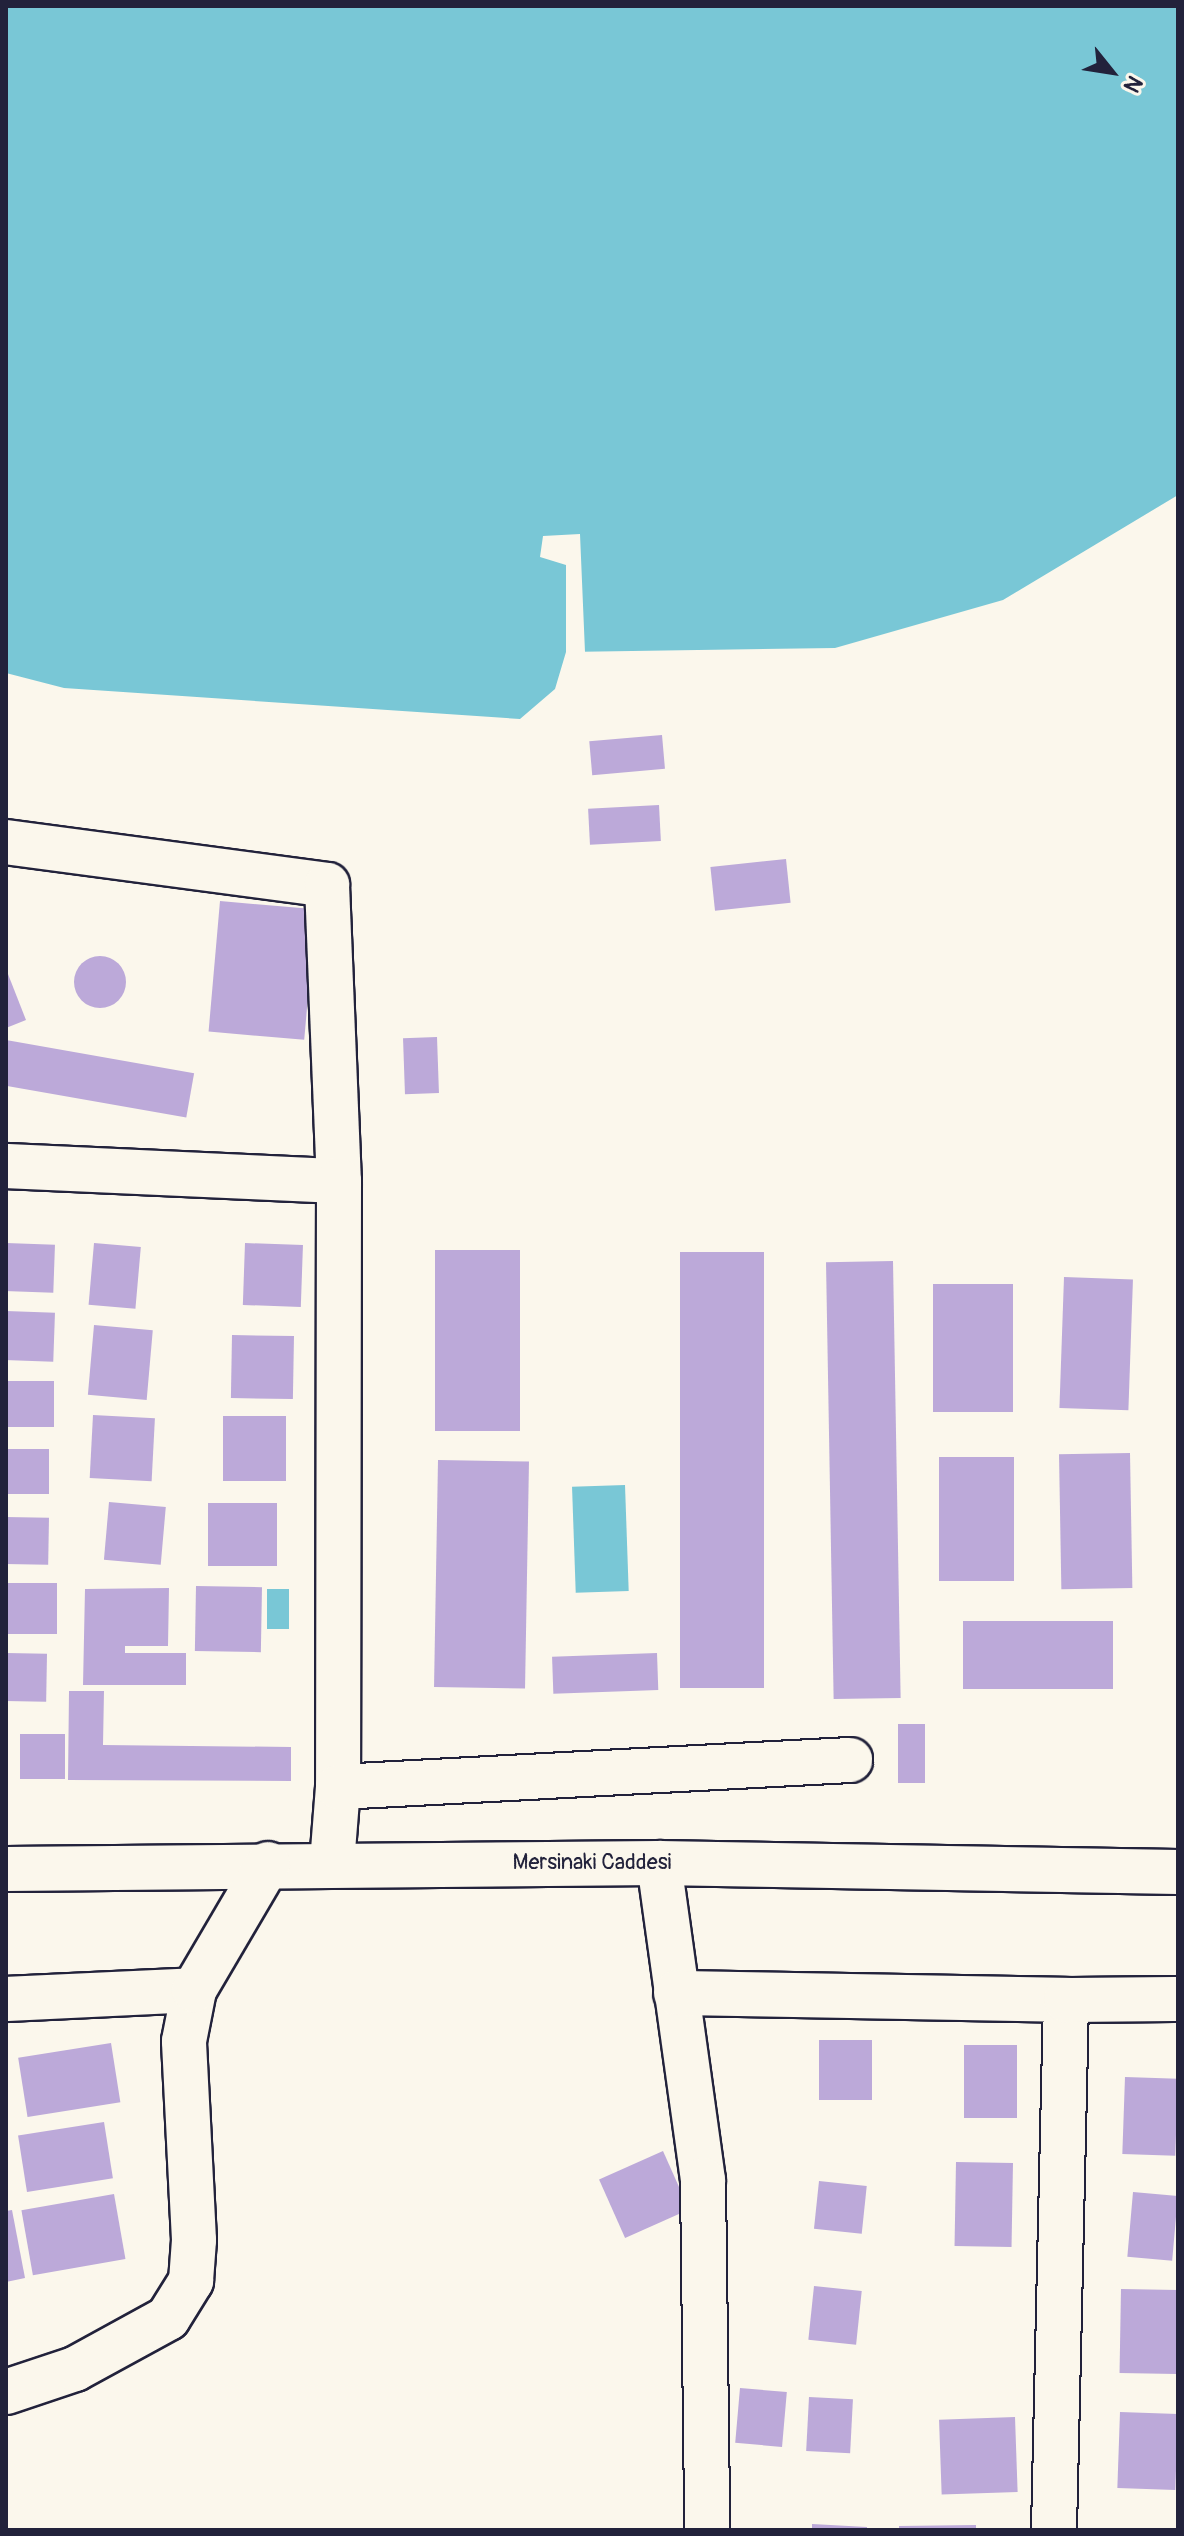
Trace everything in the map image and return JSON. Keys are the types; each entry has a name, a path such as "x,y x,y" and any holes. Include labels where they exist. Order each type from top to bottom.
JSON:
{"street":[{"path":"6,842 327,885 339,1181 338,1787 332,1863"},
{"path":"6,1166 339,1181"},
{"path":"338,1787 850,1760"},
{"name":"Mersinaki Caddesi","path":"6,1869 332,1863 659,1863 1178,1872"},
{"path":"659,1863 703,2180 707,2530"},
{"path":"6,2392 75,2369 168,2318 191,2281 194,2240 184,2041 194,1990 268,1864"},
{"path":"6,1999 194,1990"},
{"path":"676,1993 1178,1999"},
{"path":"1054,2530 1066,2000"}],"water":[{"path":"6,6 1178,6 1178,495 1003,600 835,648 566,652 555,689 520,719 64,688 6,673"},
{"path":"625,1485 629,1591 576,1593 572,1487"},
{"path":"267,1589 289,1589 289,1629 267,1629"}],"pier":[{"path":"580,534 585,652 566,652 566,565 540,557 543,536"}],"building":[{"path":"662,735 665,769 592,775 589,741"},
{"path":"659,805 661,841 590,845 588,809"},
{"path":"786,859 791,903 715,911 710,867"},
{"path":"220,901 316,909 304,1040 209,1032"},
{"path":"100,956 119,963 126,982 119,1001 100,1008 81,1001 74,982 81,963"},
{"path":"6,969 26,1020 6,1028"},
{"path":"437,1037 439,1093 405,1094 403,1038"},
{"path":"6,1040 194,1073 186,1117 6,1086"},
{"path":"6,1243 55,1245 53,1293 6,1291"},
{"path":"94,1243 141,1247 135,1309 89,1305"},
{"path":"245,1243 303,1245 301,1307 243,1305"},
{"path":"435,1250 520,1250 520,1431 435,1431"},
{"path":"680,1252 764,1252 764,1688 680,1688"},
{"path":"893,1261 901,1698 834,1699 826,1262"},
{"path":"1064,1277 1133,1279 1128,1410 1059,1408"},
{"path":"933,1284 1013,1284 1013,1412 933,1412"},
{"path":"6,1311 55,1313 53,1362 6,1360"},
{"path":"94,1325 153,1330 147,1400 88,1395"},
{"path":"232,1335 294,1336 293,1399 231,1398"},
{"path":"6,1381 54,1381 54,1427 6,1427"},
{"path":"93,1415 155,1418 152,1481 90,1478"},
{"path":"223,1416 286,1416 286,1481 223,1481"},
{"path":"6,1449 49,1449 49,1494 6,1494"},
{"path":"1130,1453 1132,1588 1061,1589 1059,1454"},
{"path":"939,1457 1014,1457 1014,1581 939,1581"},
{"path":"438,1460 529,1462 525,1689 434,1687"},
{"path":"109,1502 166,1507 161,1565 104,1560"},
{"path":"208,1503 277,1503 277,1566 208,1566"},
{"path":"6,1517 49,1518 48,1565 6,1564"},
{"path":"6,1583 57,1583 57,1634 6,1634"},
{"path":"196,1586 262,1587 261,1652 195,1651"},
{"path":"169,1588 168,1646 125,1646 125,1653 186,1653 186,1685 83,1685 85,1589"},
{"path":"963,1621 1113,1621 1113,1689 963,1689"},
{"path":"6,1653 47,1654 46,1702 6,1701"},
{"path":"657,1653 658,1690 553,1694 552,1657"},
{"path":"69,1691 104,1691 103,1745 291,1747 291,1781 68,1780"},
{"path":"898,1724 925,1724 925,1783 898,1783"},
{"path":"20,1734 65,1734 65,1779 20,1779"},
{"path":"819,2040 872,2040 872,2100 819,2100"},
{"path":"111,2043 120,2102 28,2117 18,2058"},
{"path":"964,2045 1017,2045 1017,2118 964,2118"},
{"path":"1125,2077 1178,2079 1175,2156 1122,2154"},
{"path":"104,2122 113,2178 27,2192 18,2136"},
{"path":"663,2151 689,2209 625,2238 599,2179"},
{"path":"956,2162 1013,2163 1012,2247 955,2246"},
{"path":"819,2181 867,2186 862,2234 814,2229"},
{"path":"1133,2192 1178,2196 1172,2261 1127,2257"},
{"path":"114,2194 125,2259 33,2275 21,2210"},
{"path":"12,2210 25,2278 6,2282 6,2211"},
{"path":"814,2286 862,2291 856,2345 808,2340"},
{"path":"1121,2289 1178,2290 1177,2374 1120,2373"},
{"path":"740,2388 787,2392 782,2447 735,2443"},
{"path":"809,2397 853,2399 850,2453 806,2451"},
{"path":"1120,2412 1178,2414 1175,2490 1117,2488"},
{"path":"1015,2417 1018,2492 942,2495 939,2420"},
{"path":"812,2524 867,2527 867,2530 812,2530"},
{"path":"976,2525 976,2530 899,2530 899,2526"}]}
